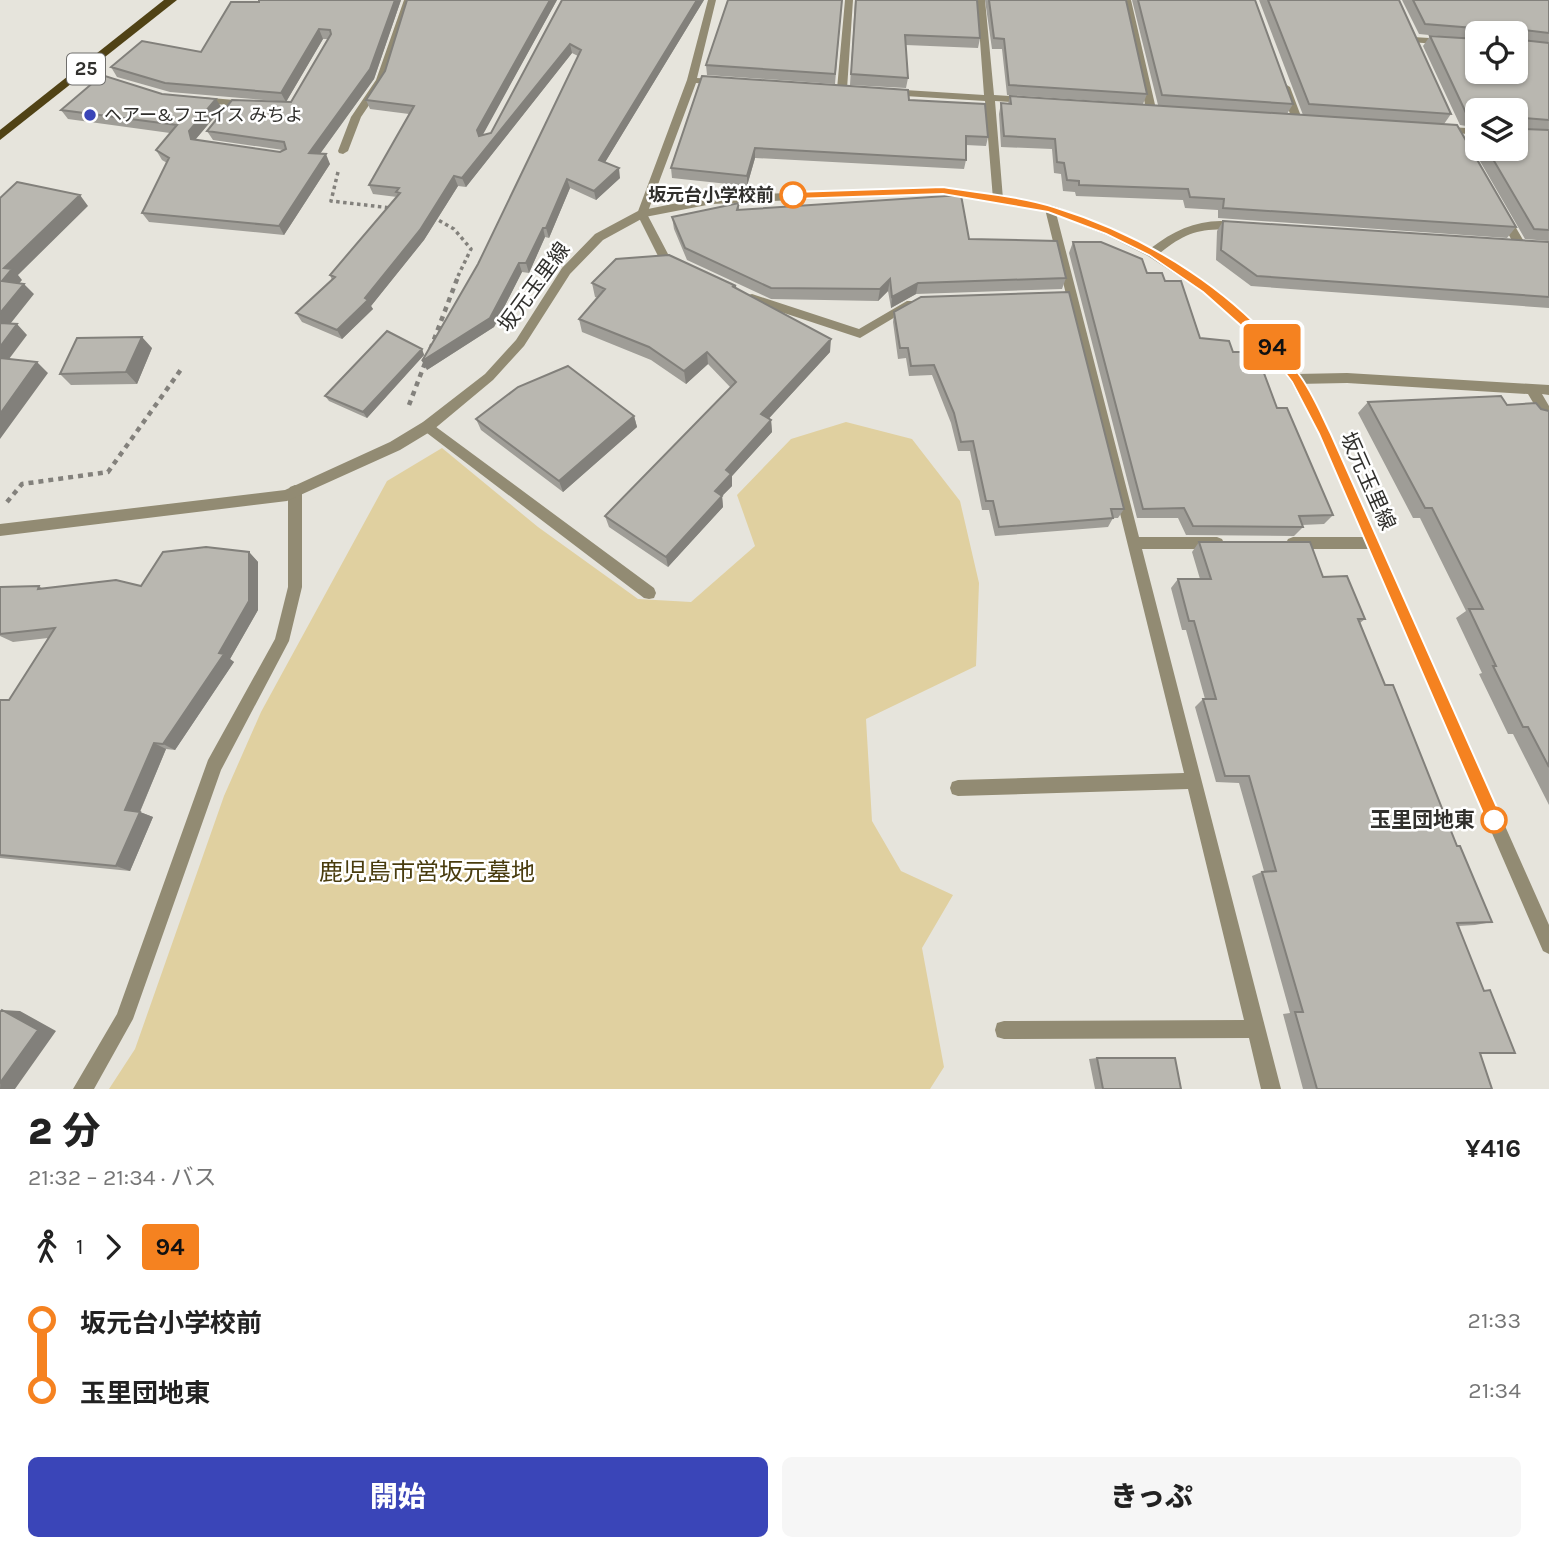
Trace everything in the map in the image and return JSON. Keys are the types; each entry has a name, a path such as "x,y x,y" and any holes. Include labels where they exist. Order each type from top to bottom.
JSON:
{"main road":[{"name":"25","path":"0,136 171,0"}],"street":[{"path":"343,151 356,117 382,80 408,0"},
{"path":"687,268 664,257 642,214 692,80 712,0"},
{"path":"842,89 849,0"},
{"path":"981,0 998,199"},
{"path":"1126,0 1151,109"},
{"path":"1418,51 1410,35 1465,42"},
{"path":"1280,71 1297,119"},
{"path":"82,72 132,87"},
{"path":"692,80 733,82"},
{"path":"829,88 856,90"},
{"path":"882,91 1043,102"},
{"path":"182,99 256,105"},
{"path":"226,113 234,103"},
{"path":"1137,108 1164,110"},
{"path":"1283,118 1310,120"},
{"path":"1449,119 1461,142"},
{"path":"1428,128 1465,131"},
{"name":"坂元玉里線","path":"0,530 295,491 395,446 428,426 489,377 520,343 566,271 598,237 642,214 712,200 871,191 943,190 1050,209 1110,232 1153,253 1207,289 1271,346 1296,379 1325,434 1549,945"},
{"path":"1050,209 1066,297 1134,543 1271,1089"},
{"path":"1500,211 1524,245 1506,244"},
{"path":"1153,253 1179,231 1206,224 1247,226"},
{"path":"744,294 766,305 860,334 916,301 929,301"},
{"path":"1296,379 1348,377 1549,390"},
{"path":"1532,389 1549,417"},
{"path":"428,426 649,593"},
{"path":"83,1089 124,1019 214,766 282,641 295,586 295,491"},
{"path":"1134,543 1232,543"},
{"path":"1274,543 1372,543"},
{"path":"958,788 1194,781"},
{"path":"1004,1030 1256,1029"}],"path":[{"path":"343,151 331,201 398,209"},
{"path":"395,446 452,289 471,249 454,229 424,212"},
{"path":"0,511 22,484 108,472 182,368"}],"green space":[{"name":"鹿児島市営坂元墓地","path":"846,422 912,439 960,501 979,583 976,666 866,719 872,821 901,871 953,895 922,948 944,1067 930,1089 109,1089 135,1049 224,796 261,712 387,481 442,448 538,527 638,599 691,602 755,546 737,495 791,439"}],"building":[{"path":"395,0 370,69 309,153 326,154 279,226 142,213 169,158 156,150 177,125 61,110 102,75 162,94 216,99 189,131 191,139 280,152 286,149 284,142 207,131 232,100 291,102 331,34 330,30 319,29 281,93 165,83 111,67 142,41 201,52 231,2"},
{"path":"407,0 550,0 477,130 479,136 491,133 562,0 697,0 599,160 619,168 594,191 567,179 546,228 543,228 526,263 519,263 490,318 422,361 478,264 581,50 570,44 462,178 454,176 420,230 365,298 368,300 337,330 296,313 335,277 330,275 400,193 396,192 399,188 369,185 414,106 366,100 385,71"},
{"path":"728,0 842,0 835,74 706,65"},
{"path":"856,0 977,0 980,38 905,35 908,78 851,74"},
{"path":"989,0 1126,0 1147,94 1009,85 1004,39 994,38"},
{"path":"1138,0 1255,0 1293,104 1162,95"},
{"path":"1268,0 1399,0 1451,114 1309,104"},
{"path":"1413,0 1549,0 1549,33 1528,30 1528,21 1465,21 1465,27 1425,24"},
{"path":"1430,36 1465,38 1465,84 1528,84 1528,41 1549,43 1549,120 1528,118 1528,98 1465,98 1465,111"},
{"path":"702,76 908,90 909,100 985,104 988,137 966,136 966,160 755,148 747,176 671,168"},
{"path":"1010,96 1457,125 1465,139 1465,161 1478,161 1516,227 1223,208 1224,199 1190,197 1188,189 1079,185 1079,181 1067,180 1064,163 1057,162 1055,139 1004,136 1001,103 1011,104"},
{"path":"1528,129 1549,130 1549,230 1534,229 1494,161 1528,161"},
{"path":"17,182 80,195 4,268 12,269 2,281 24,284 0,313 0,198"},
{"path":"961,195 969,239 1057,241 1066,278 918,283 892,297 890,279 880,289 771,288 685,248 672,217 739,203 737,210"},
{"path":"1223,221 1549,242 1549,297 1257,276 1221,250"},
{"path":"1073,242 1101,242 1142,259 1147,273 1162,273 1165,281 1181,281 1200,338 1229,341 1233,352 1250,352 1256,368 1262,368 1277,408 1287,408 1333,515 1299,516 1303,527 1193,526 1184,508 1143,509"},
{"path":"669,255 736,286 732,286 831,339 761,414 771,420 726,470 731,474 715,491 722,496 666,557 605,516 736,382 707,352 684,371 649,347 579,319 605,289 592,283 616,259"},
{"path":"1069,292 1124,509 1111,509 1113,518 999,527 993,501 986,501 973,441 961,442 954,413 934,365 911,366 908,348 900,348 894,312 921,297"},
{"path":"0,323 17,324 0,347"},
{"path":"387,331 422,349 363,412 325,396"},
{"path":"142,337 126,372 60,374 77,338"},
{"path":"0,358 37,362 0,414"},
{"path":"568,366 634,416 559,481 476,419 518,387"},
{"path":"1501,396 1507,405 1536,403 1541,409 1549,411 1549,767 1528,727 1523,727 1469,609 1483,609 1432,508 1425,508 1368,402"},
{"path":"1199,542 1310,542 1323,577 1347,576 1365,619 1358,619 1385,685 1393,685 1457,846 1460,846 1492,922 1457,923 1484,991 1490,990 1515,1053 1480,1053 1492,1089 1317,1089 1295,1012 1303,1012 1262,872 1276,871 1249,776 1225,776 1203,699 1216,699 1194,621 1189,621 1178,579 1211,579"},
{"path":"206,547 249,552 249,601 219,653 224,654 163,744 154,743 125,810 140,812 116,866 0,855 0,700 9,700 55,628 0,634 0,587 39,586 38,589 116,580 141,586 163,552"},
{"path":"2,1010 38,1030 0,1083 0,1012"},
{"path":"1097,1058 1175,1058 1181,1089 1103,1089"}],"bus line":[{"name":"94","path":"793,195 943,190 1050,209 1110,232 1153,253 1207,289 1271,346 1296,379 1325,434 1494,820"}],"place":[{"name":"ヘアー&フェイス みちよ","path":"90,115"},
{"name":"坂元台小学校前","path":"793,195"},
{"name":"玉里団地東","path":"1494,820"}]}
